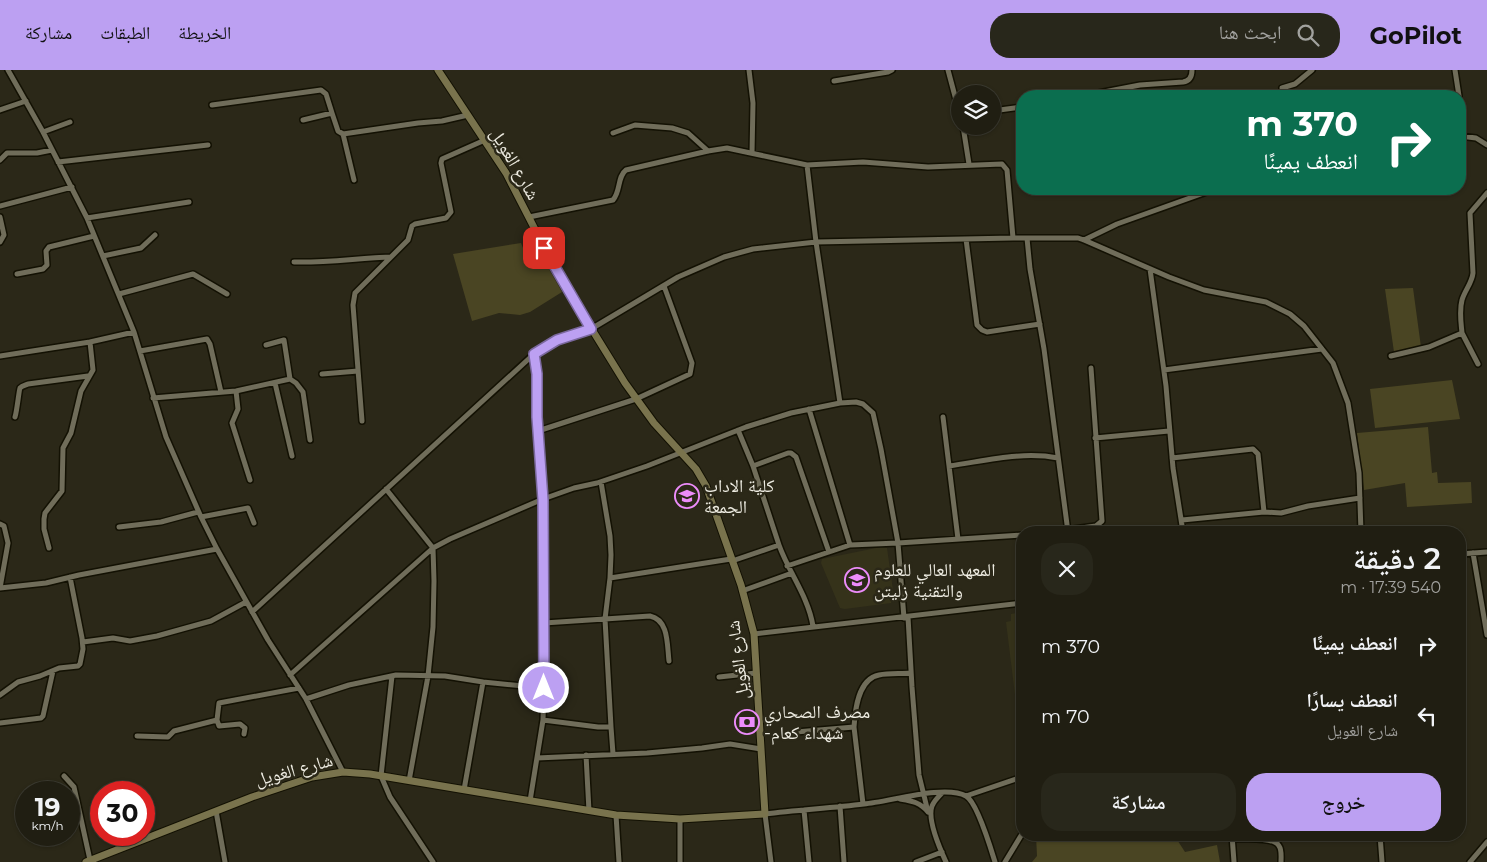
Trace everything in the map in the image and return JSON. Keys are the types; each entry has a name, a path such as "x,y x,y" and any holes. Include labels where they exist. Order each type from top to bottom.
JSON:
{"street":[{"path":"8,70 43,132 87,218 134,332 166,437 199,515 246,602 306,699 343,772"},
{"name":"شارع الغويل","path":"87,862 252,797 312,777 343,772 381,776 616,815 680,819 765,814 754,634 732,560 706,486 696,469 654,423 636,399 559,276 506,173 438,70"},
{"path":"749,70 753,110 752,153"},
{"path":"834,82 892,70"},
{"path":"948,70 952,85"},
{"path":"1114,90 1140,85 1188,81 1192,70"},
{"path":"1282,88 1295,84 1312,70"},
{"path":"1454,70 1458,90"},
{"path":"212,105 322,90 326,94 338,131 343,134 442,121 468,115"},
{"path":"0,110 26,101"},
{"path":"1001,110 1016,108"},
{"path":"303,120 332,113"},
{"path":"43,132 70,122"},
{"path":"613,133 635,125 672,128 688,133 708,151"},
{"path":"343,134 354,180"},
{"path":"964,135 969,164"},
{"path":"1466,137 1476,138 1487,144"},
{"path":"362,421 353,298 408,240 412,226 450,216 451,212 441,163 442,159 485,140"},
{"path":"58,162 208,145"},
{"path":"529,217 610,201 616,197 621,176 626,170 727,148 806,165 864,162 928,167 1002,164 1007,170 1013,238"},
{"path":"0,160 7,153 37,153 52,150"},
{"path":"806,165 840,403"},
{"path":"0,206 72,187"},
{"path":"1478,364 1462,333 1461,309 1462,300 1473,277 1470,213 1487,193"},
{"path":"1084,240 1117,224 1198,195"},
{"path":"87,218 189,202"},
{"path":"0,217 4,235 0,242"},
{"path":"103,256 141,248 155,234"},
{"path":"17,274 44,269 47,265 46,251 49,247 94,236"},
{"path":"1027,238 1067,526"},
{"path":"252,612 534,354 557,340 591,329 678,277 724,257 753,249 816,242 1078,238 1204,290 1266,302 1290,314 1304,326 1333,363 1348,403 1359,472 1362,526"},
{"path":"966,239 977,325 987,332 1040,324"},
{"path":"294,262 316,263 340,259 392,257"},
{"path":"1150,269 1164,370 1172,458 1182,526"},
{"path":"119,294 193,274 227,294"},
{"path":"538,431 636,399 690,374 692,363 664,286"},
{"path":"0,356 90,342 134,332"},
{"path":"1391,356 1429,347 1462,333"},
{"path":"140,351 207,339 210,344 221,392"},
{"path":"266,345 284,340 290,379 303,392 310,440"},
{"path":"48,548 44,518 62,491 63,448 71,433 80,394 92,370 90,342"},
{"path":"1164,370 1322,349"},
{"path":"530,801 543,720 544,688 543,500 538,431 537,374 534,354"},
{"path":"1091,368 1102,521 1096,526"},
{"path":"322,374 358,371"},
{"path":"15,417 22,386 88,376"},
{"path":"153,398 236,391 290,379"},
{"path":"275,383 292,456"},
{"path":"236,391 238,408 232,423 250,480"},
{"path":"290,675 433,548 450,539 574,488 601,482 683,453 738,430 791,413 840,403 856,402 863,404 873,413 881,448 898,543 919,775 946,862"},
{"path":"809,409 850,545"},
{"path":"942,417 958,539"},
{"path":"738,430 753,466 787,566 811,613 813,626"},
{"path":"1096,438 1169,431"},
{"path":"1172,458 1253,449 1258,454 1264,512"},
{"path":"753,466 788,453 794,454 830,552"},
{"path":"949,466 1027,455 1058,458"},
{"path":"601,482 610,536 610,578 605,619 613,754"},
{"path":"386,489 433,548 433,627 428,676 409,781"},
{"path":"1182,520 1264,512 1281,513 1308,506 1360,498"},
{"path":"118,528 248,508 254,523"},
{"path":"0,524 4,526 8,540 0,588 46,583 217,549"},
{"path":"787,566 850,545 1016,535"},
{"path":"610,578 732,560 779,545"},
{"path":"1473,552 1487,635"},
{"path":"1466,553 1487,552"},
{"path":"742,591 792,573"},
{"path":"0,696 18,682 59,668 79,666 83,642 70,577"},
{"path":"83,642 113,638 130,641 157,636 211,621 246,602"},
{"path":"754,634 1016,605"},
{"path":"544,623 656,617 664,624 669,662"},
{"path":"0,723 41,718 47,705 53,671"},
{"path":"719,677 756,673"},
{"path":"863,804 854,728 858,700 871,678 879,675 911,673"},
{"path":"306,699 349,685 392,676 445,676 544,688"},
{"path":"392,676 381,776 390,797 430,861"},
{"path":"464,790 483,682"},
{"path":"244,734 245,728 240,724 219,726 217,720 218,705 222,702 252,698 298,688"},
{"path":"137,736 168,737 174,731 217,720"},
{"path":"543,720 611,727"},
{"path":"796,732 854,728"},
{"path":"537,758 702,748 730,744 761,749"},
{"path":"586,755 589,811"},
{"path":"64,776 74,787 87,862"},
{"path":"966,796 1016,779"},
{"path":"771,862 765,814 954,792 971,800 995,862"},
{"path":"930,814 932,807 942,793"},
{"path":"896,798 914,801 922,805 930,814"},
{"path":"840,806 844,862"},
{"path":"804,810 809,862"},
{"path":"216,811 225,862"},
{"path":"616,815 619,862"},
{"path":"680,819 680,862"},
{"path":"1005,862 1018,841"},
{"path":"1232,841 1234,862"},
{"path":"1270,841 1278,844 1281,862"},
{"path":"1380,841 1382,862"},
{"path":"1470,862 1487,842"},
{"path":"915,862 942,852"}],"shaded area":[{"path":"521,243 525,253 537,248 562,292 530,312 520,315 499,313 472,321 453,254"},
{"path":"1413,288 1421,347 1394,352 1385,289"},
{"path":"1452,380 1460,419 1375,428 1370,389"},
{"path":"1428,427 1432,473 1437,472 1438,483 1471,482 1472,503 1407,507 1405,483 1364,490 1357,433"},
{"path":"881,547 887,548 894,597 891,603 840,608 821,563 822,559"},
{"path":"1016,613 1016,703 1006,622 1011,621 1011,614"},
{"path":"1036,841 1178,841 1185,852 1217,845 1220,862 1032,862 1037,856"}],"place":[{"name":"كلية اﻻداب الجمعة","path":"687,496"},
{"name":"المعهد العالي للعلوم والتقنية زليتن","path":"857,580"},
{"name":"مصرف الصحاري -شهداء كعام","path":"747,722"}],"route":[{"path":"544,248 591,329 557,340 534,354 537,374 537,417 543,500 544,688"}]}
